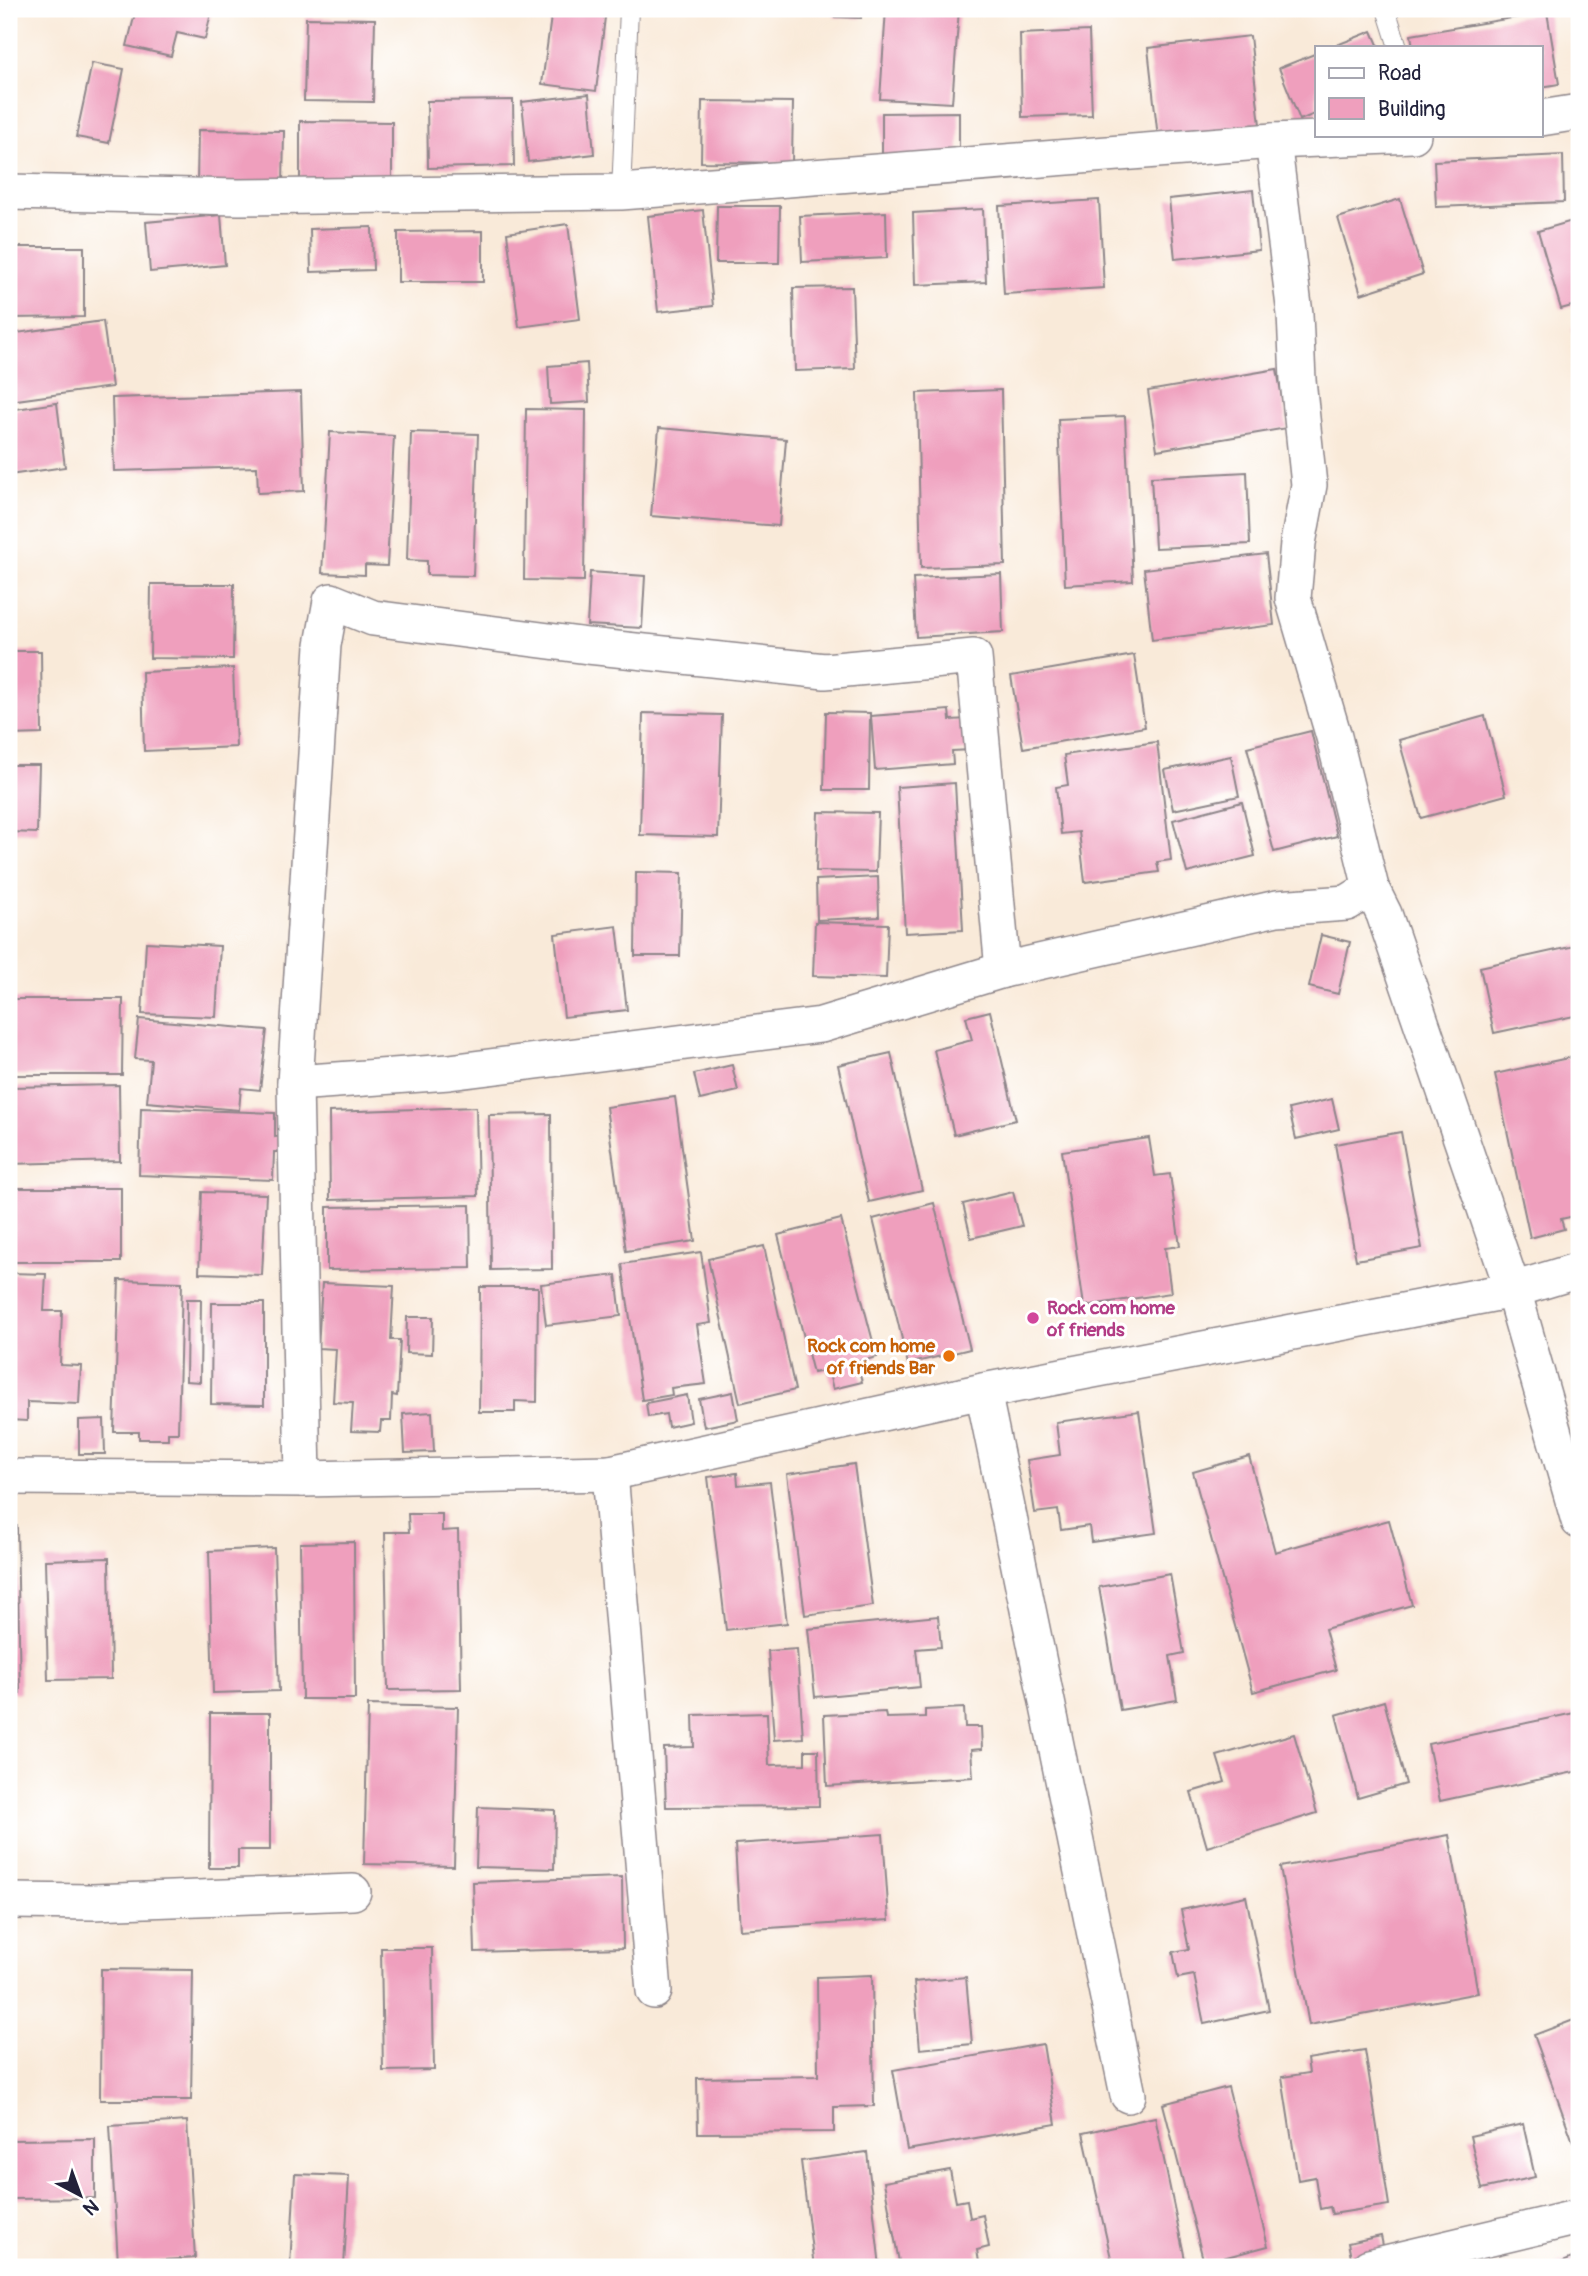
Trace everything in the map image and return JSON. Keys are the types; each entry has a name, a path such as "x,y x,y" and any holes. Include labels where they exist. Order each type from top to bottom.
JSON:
{"street":[{"path":"1542,118 1579,112"},
{"path":"9,192 239,197 621,192 1273,141 1390,136"},
{"path":"1273,141 1295,314 1298,380 1309,485 1298,543 1293,598 1334,737 1371,888 1384,914 1513,1290 1579,1521"},
{"path":"303,1479 295,1083 323,645 331,601 373,618 588,646 825,671 974,657 1003,970"},
{"path":"295,1083 449,1072 821,1025 1003,970 1277,908 1347,903 1371,888"},
{"path":"9,1477 303,1479 611,1473 983,1391 1513,1290 1579,1270"},
{"path":"983,1391 1128,2095"},
{"path":"611,1473 654,1991"},
{"path":"9,1901 93,1902 353,1892"},
{"path":"1369,2267 1560,2224 1579,2217"}],"lane":[{"path":"621,192 629,9"},
{"path":"1386,9 1398,46"}],"building":[{"path":"136,9 212,9 205,39 177,33 171,56 127,46"},
{"path":"552,9 606,9 596,91 542,84"},
{"path":"835,9 861,9 861,18 834,17"},
{"path":"886,9 959,9 952,103 880,99"},
{"path":"1547,12 1559,84 1542,87 1542,46 1413,46 1411,35"},
{"path":"306,18 375,19 373,102 304,101"},
{"path":"1089,31 1092,115 1022,117 1020,34"},
{"path":"1372,31 1379,46 1334,46"},
{"path":"1250,36 1261,134 1159,147 1148,48"},
{"path":"1315,54 1315,114 1300,120 1279,68"},
{"path":"92,63 124,69 109,143 76,137"},
{"path":"589,94 594,154 528,162 522,102"},
{"path":"513,100 514,166 428,168 427,101"},
{"path":"702,101 793,102 792,163 701,162"},
{"path":"959,112 959,160 882,161 882,113"},
{"path":"300,121 392,122 392,183 300,182"},
{"path":"198,130 284,131 283,186 197,184"},
{"path":"1563,155 1564,202 1436,207 1434,161"},
{"path":"1253,190 1259,250 1175,259 1169,199"},
{"path":"1400,199 1423,274 1361,294 1338,218"},
{"path":"1099,200 1104,288 1004,294 999,206"},
{"path":"717,206 780,206 779,263 716,263"},
{"path":"983,209 986,282 915,285 913,213"},
{"path":"703,210 713,306 658,312 648,216"},
{"path":"886,212 887,258 802,262 800,216"},
{"path":"221,215 225,265 150,272 146,222"},
{"path":"1579,219 1579,304 1561,309 1538,231"},
{"path":"568,224 580,319 519,327 507,233"},
{"path":"372,227 373,270 311,272 310,229"},
{"path":"483,231 483,282 398,282 398,232"},
{"path":"9,247 84,247 84,317 9,318"},
{"path":"852,287 855,369 795,371 793,288"},
{"path":"103,321 112,387 9,401 9,334"},
{"path":"1579,326 1579,354 1578,354 1572,328"},
{"path":"587,363 589,402 550,404 548,366"},
{"path":"1277,369 1287,428 1157,450 1148,391"},
{"path":"1001,390 1005,565 921,568 917,393"},
{"path":"301,392 304,491 258,493 257,467 114,471 112,398"},
{"path":"57,403 65,467 9,475 9,410"},
{"path":"526,409 586,410 584,581 524,580"},
{"path":"1125,416 1133,581 1065,585 1058,419"},
{"path":"659,428 786,439 779,526 651,516"},
{"path":"330,432 394,436 387,566 365,565 365,575 322,573"},
{"path":"411,432 478,434 473,576 427,575 427,561 407,560"},
{"path":"1247,472 1250,544 1155,548 1151,477"},
{"path":"1266,554 1274,625 1152,640 1144,569"},
{"path":"590,572 645,576 642,628 587,625"},
{"path":"1001,574 1003,632 916,637 913,578"},
{"path":"151,584 234,584 233,659 150,658"},
{"path":"9,651 41,651 42,734 9,735"},
{"path":"1134,655 1145,727 1023,748 1011,676"},
{"path":"233,668 236,747 144,751 142,672"},
{"path":"949,710 950,720 969,719 971,750 952,751 953,764 875,770 871,716"},
{"path":"826,712 870,713 869,790 824,790"},
{"path":"643,713 722,715 718,837 640,835"},
{"path":"1485,716 1506,795 1421,818 1399,740"},
{"path":"1311,731 1337,836 1274,852 1247,747"},
{"path":"1157,742 1171,860 1157,862 1159,872 1085,882 1079,832 1061,834 1056,787 1068,785 1064,755"},
{"path":"1231,756 1239,796 1173,810 1165,770"},
{"path":"9,765 39,765 37,833 9,832"},
{"path":"955,783 963,930 905,933 897,787"},
{"path":"1242,802 1255,856 1187,873 1173,820"},
{"path":"818,812 878,813 876,872 816,871"},
{"path":"636,872 682,873 680,956 635,956"},
{"path":"878,877 879,917 817,920 816,880"},
{"path":"815,922 888,924 886,978 813,976"},
{"path":"617,926 627,1010 564,1017 555,934"},
{"path":"1321,935 1350,942 1338,994 1309,987"},
{"path":"146,942 220,946 216,1017 142,1014"},
{"path":"1579,945 1579,1015 1494,1033 1480,967"},
{"path":"9,999 123,999 122,1075 9,1075"},
{"path":"990,1011 1016,1120 954,1135 934,1050 972,1040 966,1017"},
{"path":"139,1019 267,1030 260,1090 241,1088 239,1110 147,1102 151,1060 135,1059"},
{"path":"891,1053 922,1190 869,1202 838,1065"},
{"path":"1577,1056 1579,1215 1561,1219 1564,1229 1530,1238 1495,1074"},
{"path":"732,1065 738,1091 700,1100 694,1074"},
{"path":"119,1085 120,1161 9,1164 9,1087"},
{"path":"675,1097 695,1241 626,1251 606,1107"},
{"path":"1332,1099 1339,1129 1296,1139 1289,1109"},
{"path":"476,1107 478,1196 330,1200 329,1112"},
{"path":"141,1108 275,1113 275,1137 280,1136 279,1152 274,1152 273,1180 139,1175"},
{"path":"551,1114 552,1269 491,1270 489,1115"},
{"path":"1401,1132 1422,1248 1356,1260 1335,1144"},
{"path":"1149,1138 1155,1176 1170,1174 1180,1246 1165,1248 1171,1293 1084,1306 1062,1151"},
{"path":"9,1188 121,1188 121,1262 9,1262"},
{"path":"202,1192 266,1194 262,1275 199,1273"},
{"path":"1013,1192 1022,1226 971,1238 963,1204"},
{"path":"934,1203 970,1349 908,1364 873,1219"},
{"path":"470,1205 471,1268 327,1270 327,1207"},
{"path":"841,1219 877,1357 857,1362 862,1382 833,1389 828,1370 813,1373 778,1235"},
{"path":"764,1246 795,1390 740,1403 708,1259"},
{"path":"701,1252 711,1323 697,1325 706,1384 671,1388 672,1395 642,1400 622,1264"},
{"path":"9,1273 46,1274 44,1311 62,1311 60,1365 81,1366 79,1404 27,1402 27,1421 9,1420"},
{"path":"616,1275 621,1316 546,1325 541,1284"},
{"path":"119,1280 182,1282 178,1433 168,1433 168,1439 139,1439 139,1432 114,1432"},
{"path":"322,1283 394,1286 391,1340 400,1340 397,1396 392,1395 391,1421 381,1421 380,1432 351,1431 353,1403 333,1402 336,1349 318,1348"},
{"path":"480,1287 538,1287 537,1402 515,1401 515,1412 479,1412"},
{"path":"187,1299 201,1299 200,1382 186,1381"},
{"path":"212,1303 264,1303 264,1405 211,1404"},
{"path":"407,1317 433,1317 432,1354 406,1353"},
{"path":"733,1392 738,1420 704,1427 699,1399"},
{"path":"687,1395 691,1422 668,1427 666,1414 648,1417 646,1403"},
{"path":"1139,1411 1156,1533 1091,1542 1089,1526 1061,1530 1058,1510 1035,1513 1027,1460 1060,1455 1056,1422"},
{"path":"432,1412 434,1452 405,1453 403,1414"},
{"path":"104,1419 105,1454 79,1454 79,1420"},
{"path":"1249,1456 1275,1552 1389,1520 1412,1605 1325,1629 1336,1670 1253,1692 1193,1472"},
{"path":"854,1464 873,1606 805,1615 787,1474"},
{"path":"737,1473 738,1485 770,1482 787,1623 726,1630 708,1477"},
{"path":"408,1514 442,1514 442,1531 458,1530 461,1689 388,1690 385,1532 409,1532"},
{"path":"9,1526 17,1526 20,1693 9,1693"},
{"path":"354,1542 355,1699 302,1699 300,1543"},
{"path":"274,1548 279,1691 213,1693 209,1551"},
{"path":"109,1558 111,1679 48,1680 45,1560"},
{"path":"1170,1574 1184,1653 1170,1656 1177,1700 1120,1710 1099,1587"},
{"path":"938,1616 941,1647 916,1649 920,1687 815,1697 808,1629"},
{"path":"797,1649 803,1738 774,1740 768,1651"},
{"path":"1384,1701 1406,1784 1358,1798 1336,1715"},
{"path":"368,1705 458,1707 454,1866 364,1864"},
{"path":"964,1708 965,1727 981,1727 982,1749 971,1750 973,1777 827,1786 824,1715 885,1712 886,1718 925,1717 925,1710"},
{"path":"1579,1712 1579,1771 1440,1801 1428,1744"},
{"path":"210,1713 270,1713 270,1850 238,1850 238,1868 209,1868"},
{"path":"767,1713 769,1765 805,1764 805,1750 818,1750 819,1806 666,1807 664,1748 694,1747 693,1715"},
{"path":"1294,1734 1317,1813 1207,1847 1191,1792 1225,1782 1217,1756"},
{"path":"478,1807 555,1810 554,1869 476,1867"},
{"path":"883,1834 889,1920 740,1930 735,1844"},
{"path":"1449,1835 1478,1993 1309,2025 1280,1867"},
{"path":"622,1877 623,1948 475,1952 473,1882"},
{"path":"1246,1896 1269,2010 1204,2024 1194,1975 1178,1978 1173,1952 1189,1949 1181,1910"},
{"path":"381,1948 432,1948 434,2070 383,2071"},
{"path":"101,1969 193,1970 191,2100 100,2100"},
{"path":"872,1975 874,2106 834,2107 834,2132 698,2133 697,2078 818,2076 817,1977"},
{"path":"966,1977 972,2044 920,2049 914,1982"},
{"path":"1579,2018 1579,2158 1534,2035"},
{"path":"1043,2044 1056,2124 907,2150 893,2070"},
{"path":"1365,2050 1389,2205 1332,2214 1330,2207 1320,2209 1315,2177 1298,2180 1282,2077 1309,2073 1307,2059"},
{"path":"1228,2087 1268,2246 1204,2263 1163,2104"},
{"path":"1155,2117 1186,2264 1113,2267 1083,2133"},
{"path":"187,2121 195,2258 118,2263 110,2126"},
{"path":"1523,2124 1535,2177 1482,2189 1470,2136"},
{"path":"95,2139 95,2198 9,2199 9,2140"},
{"path":"867,2152 880,2267 814,2267 801,2161"},
{"path":"950,2170 956,2202 967,2200 970,2218 983,2215 989,2247 977,2250 979,2262 968,2267 900,2267 884,2182"},
{"path":"295,2174 349,2176 344,2267 290,2267"},
{"path":"1381,2236 1385,2255 1352,2262 1348,2243"},
{"path":"1572,2258 1577,2267 1552,2267"}],"place":[{"name":"Rock com home of friends","path":"1033,1318"},
{"name":"Rock com home of friends Bar","path":"949,1356"}]}
